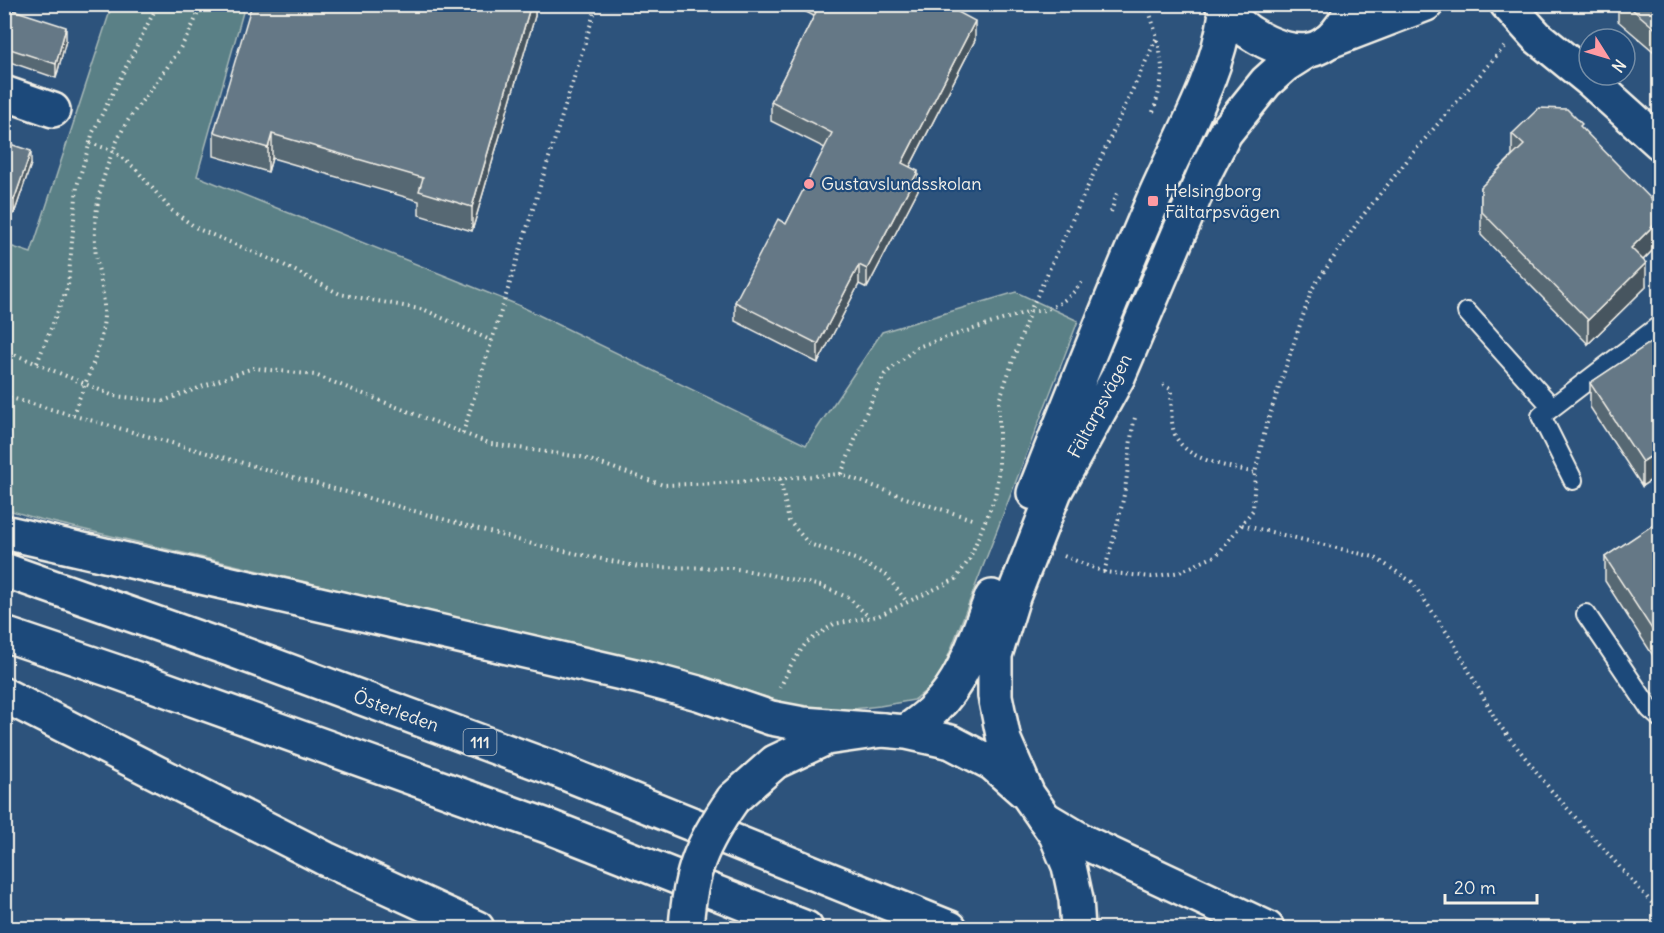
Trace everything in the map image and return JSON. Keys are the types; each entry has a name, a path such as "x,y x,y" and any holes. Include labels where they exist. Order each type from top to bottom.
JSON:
{"main road":[{"path":"1317,47 1346,21 1354,4"},
{"path":"1224,9 1236,23 1259,38 1289,49 1317,47 1425,4"},
{"name":"Fältarpsvägen","path":"894,731 936,708 954,684 971,649 1153,201 1205,88 1223,35 1224,9"},
{"path":"1516,15 1659,142"},
{"name":"Fältarpsvägen","path":"1036,807 1004,740 995,696 995,655 1013,597 1054,491 1118,377 1205,172 1226,133 1266,82 1285,65 1317,47"},
{"path":"4,93 53,110"},
{"path":"4,532 639,677 698,693 771,718 803,724 894,731 951,742 993,764 1036,807 1086,843 1267,928"},
{"name":"Österleden","path":"4,570 232,650 560,771 950,928"},
{"path":"4,633 547,826 806,928"},
{"path":"4,695 326,859 477,928"},
{"path":"686,928 688,892 698,859 713,827 733,799 776,762 826,738 894,731"},
{"path":"1036,807 1056,835 1069,866 1076,899 1078,928"}],"lane":[{"path":"1467,312 1552,407"},
{"path":"1572,480 1540,416 1659,325"},
{"path":"1586,614 1650,709 1659,718"}],"path":[{"path":"36,363 68,286 78,186 93,132 158,4"},
{"path":"73,415 97,353 105,315 94,227 97,205 113,151 130,117 182,47 197,19 201,4"},
{"path":"463,433 597,4"},
{"path":"1147,4 1164,65 1160,90 1153,112"},
{"path":"1055,553 1104,572 1151,577 1180,572 1217,555 1253,510 1255,473 1266,426 1312,289 1367,210 1418,147 1516,15"},
{"path":"771,718 780,686 806,643 834,624 878,616 956,579 969,560 995,497 999,468 999,401 1030,311 1157,38"},
{"path":"90,143 113,151 135,168 171,210 198,229 280,263 340,294 425,310 492,341"},
{"path":"1110,213 1118,193"},
{"path":"841,474 885,374 917,347 1030,311 1041,312 1054,307 1079,287 1088,272"},
{"path":"4,350 114,396 163,400 253,368 315,375 491,444 581,457 663,485 841,474 975,520"},
{"path":"1163,385 1171,389 1174,432 1188,452 1211,462 1255,473"},
{"path":"4,396 532,544 639,567 732,568 821,586 849,598 869,618"},
{"path":"1104,572 1115,536 1127,475 1131,431 1138,405"},
{"path":"780,479 789,521 809,544 855,559 886,575 908,602"},
{"path":"1242,525 1374,556 1412,582 1452,640 1497,722 1550,789 1659,912"}],"green space":[{"path":"112,5 245,5 197,176 518,305 806,445 882,332 1016,292 1078,321 939,680 914,700 816,713 695,674 5,509 4,244 31,253"}],"building":[{"path":"252,4 531,4 472,207 419,191 423,178 272,134 268,148 214,132"},
{"path":"820,4 943,4 975,21 902,163 918,171 867,269 859,265 818,344 735,302 778,219 786,224 832,133 771,102"},
{"path":"1626,4 1659,4 1659,32"},
{"path":"4,7 66,27 56,64 4,47"},
{"path":"1539,108 1567,109 1582,124 1580,126 1659,207 1659,220 1631,248 1646,263 1588,320 1481,211 1481,187 1524,145 1512,134"},
{"path":"4,142 31,151 14,200 4,197"},
{"path":"1659,337 1659,451 1642,462 1590,383"},
{"path":"1659,521 1659,640 1605,557"}],"place":[{"name":"Gustavslundsskolan","path":"809,184"},
{"name":"Helsingborg Fältarpsvägen","path":"1153,201"}]}
